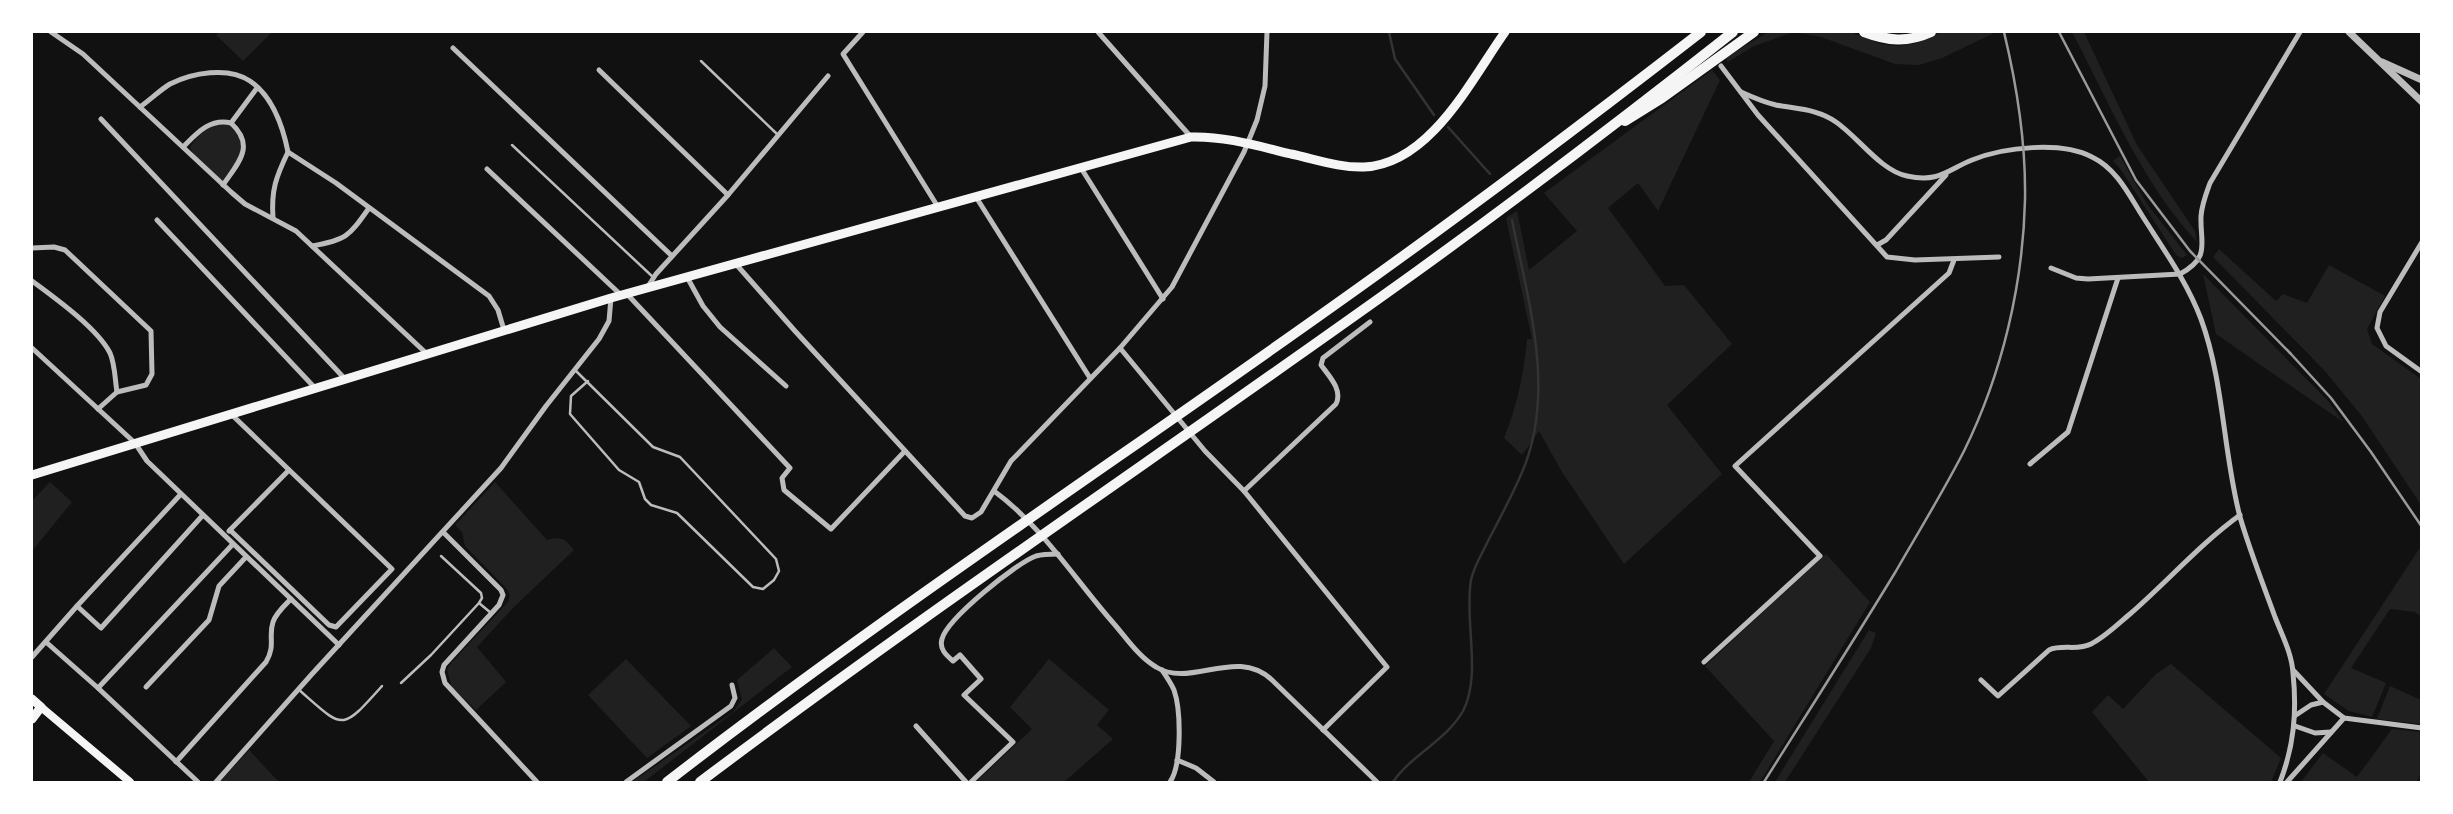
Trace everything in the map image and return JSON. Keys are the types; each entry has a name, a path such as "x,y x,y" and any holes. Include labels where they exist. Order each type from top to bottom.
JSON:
{"highway":[{"path":"1676,51 1695,32"},
{"path":"667,782 976,555 1404,256 1701,32"},
{"path":"700,782 980,578 1416,272 1733,32"},
{"path":"1602,133 1639,114 1754,32"},
{"path":"1864,32 1900,41 1915,39 1931,32"}],"main road":[{"path":"32,475 624,294 1191,137 1207,136 1347,166 1379,166 1393,161 1425,140 1441,124 1505,32"},
{"path":"32,699 130,782"},
{"path":"32,719 41,708"}],"street":[{"path":"51,32 83,54 246,204 296,231 427,354"},
{"path":"863,32 843,54 938,207"},
{"path":"1098,32 1191,137"},
{"path":"735,263 965,516 972,518 981,512 1011,461 1120,348 1163,299 1188,258 1246,144 1262,104 1267,32"},
{"path":"2050,268 2077,278 2118,278 2180,274 2191,267 2204,249 2202,206 2210,183 2300,32"},
{"path":"2349,32 2421,102"},
{"path":"453,48 672,257"},
{"path":"2375,59 2421,80"},
{"path":"1721,66 1795,155 1887,257 1954,260 1999,257"},
{"path":"598,70 728,195"},
{"path":"140,107 168,85 183,78 208,72 230,74 249,80 274,110 288,152 275,178 273,218"},
{"path":"647,288 828,76"},
{"path":"231,123 257,88"},
{"path":"1741,92 1760,101 1806,109 1831,118 1890,169 1905,176 1924,178 1947,174"},
{"path":"101,119 346,380"},
{"path":"183,147 209,124 223,121 231,123 244,140 244,150 223,185"},
{"path":"1877,245 1886,240 1947,174 1972,160 2003,152 2065,148 2092,157 2119,178 2180,274 2201,320 2213,360 2230,472 2240,515 2252,558 2293,670 2295,726 2291,751 2280,782"},
{"path":"288,152 489,296 498,310 504,330"},
{"path":"1081,167 1163,299"},
{"path":"486,170 624,294 790,468 782,478 784,490 831,529 905,451"},
{"path":"976,197 1090,378"},
{"path":"312,246 342,239 352,232 369,208"},
{"path":"157,220 316,389"},
{"path":"2421,242 2380,312 2377,328 2386,346 2421,372"},
{"path":"32,248 54,247 65,250 151,331 152,374 146,385 117,392 98,410"},
{"path":"1704,662 1820,556 1735,466 1949,273 1954,260"},
{"path":"687,277 703,306 720,327 786,386"},
{"path":"2030,464 2068,432 2118,278"},
{"path":"32,281 61,303 100,340 111,356 117,392"},
{"path":"216,782 502,468 609,321 611,298"},
{"path":"1244,491 1336,404 1338,392 1321,365 1323,358 1370,322"},
{"path":"32,348 135,443 147,461 339,645"},
{"path":"1120,348 1198,442 1244,491 1387,667 1323,730"},
{"path":"230,530 329,625 336,627 392,569 231,414"},
{"path":"224,535 289,470"},
{"path":"994,492 1009,502 1053,547 1084,590 1145,659 1162,670 1173,688 1176,701 1177,761 1170,782"},
{"path":"32,657 181,494"},
{"path":"77,606 101,628 203,515"},
{"path":"1981,680 1998,696 2049,650 2055,647 2090,645 2150,597 2223,527 2240,515"},
{"path":"444,533 501,590 501,601 444,665 442,672 445,683 537,782"},
{"path":"98,688 233,544"},
{"path":"971,782 1013,742 964,695 981,679 960,655 953,661 944,654 942,636 976,598 1028,560 1038,555 1058,554"},
{"path":"146,687 209,620 219,586 246,557"},
{"path":"176,762 266,662 272,651 272,624 279,611 291,599"},
{"path":"46,642 198,782"},
{"path":"1162,670 1178,672 1252,666 1264,672 1377,782"},
{"path":"2293,670 2323,702 2344,718 2421,728"},
{"path":"626,782 731,705 735,698 732,685"},
{"path":"2295,715 2311,705 2323,702"},
{"path":"2287,782 2344,718"},
{"path":"916,726 966,782"},
{"path":"2295,726 2315,733 2332,732"},
{"path":"1177,761 1196,768 1214,782"}],"lane":[{"path":"701,61 778,135"},
{"path":"512,145 654,278"},
{"path":"575,370 588,381 653,447 680,457 776,559 779,571 774,580 762,589 753,587 677,513 651,505 645,499 639,482 619,470 570,414 571,396 588,381"},
{"path":"401,683 431,655 482,598 481,593 441,556"},
{"path":"479,603 491,613"},
{"path":"298,690 339,722 351,719 382,686"}],"shaded area":[{"path":"220,32 272,32 243,61 216,35"},
{"path":"1768,32 1794,32 1754,46 1728,62 1725,58"},
{"path":"1794,32 1850,32 1881,44 1898,46 1917,43 1940,32 1996,32 1942,58 1919,65 1895,64 1821,37"},
{"path":"2072,32 2084,32 2137,145 2195,231 2197,242 2143,168"},
{"path":"1712,70 1720,80 1658,211 1638,183 1608,208 1665,286 1684,285 1732,344 1667,405 1722,474 1624,564 1562,472 1539,431 1522,455 1504,438 1519,389 1527,339 1532,339 1506,218 1517,211 1529,270 1577,231 1544,193"},
{"path":"222,123 235,130 243,150 223,183 194,155 190,147 204,132"},
{"path":"2120,156 2147,204 2187,255 2182,258 2176,255 2113,161"},
{"path":"2219,249 2276,301 2283,294 2307,303 2329,265 2385,296 2367,329 2372,344 2421,379 2421,505 2361,415 2324,370 2213,257"},
{"path":"2203,274 2329,402 2343,422 2216,334"},
{"path":"50,482 72,502 32,551 32,501"},
{"path":"495,482 547,540 563,539 574,550 514,607 477,647 506,682 476,710 452,687 447,670 508,602 510,596 507,589 465,546 462,532 455,525"},
{"path":"2421,546 2421,616 2415,612 2390,609 2351,668 2386,683 2372,717 2349,711 2324,694"},
{"path":"1826,554 1870,602 1760,782 1749,782 1774,741 1705,666"},
{"path":"1869,630 1876,633 1871,648 1785,782 1775,782"},
{"path":"774,648 792,667 644,782 632,782 733,712 742,699 737,680"},
{"path":"626,659 691,726 647,758 588,695"},
{"path":"1049,659 1109,710 1097,725 1113,739 1064,782 976,782 1032,729 1010,707"},
{"path":"2171,664 2281,758 2271,782 2149,782 2092,712 2108,695 2123,709 2156,674"},
{"path":"2390,686 2421,700 2421,724 2377,719"},
{"path":"2392,729 2421,732 2421,772 2417,782 2301,782 2323,753 2357,777"},
{"path":"249,750 279,782 220,782"}],"waterway":[{"path":"1389,32 1395,59 1434,115"},
{"path":"1448,127 1490,174"},
{"path":"1393,782 1400,772 1456,722 1469,697 1472,664 1469,612 1471,580 1478,560 1523,470 1533,440 1537,409 1536,345 1512,220"}],"railway":[{"path":"1764,782 1880,598 1948,481 1977,422 1999,360 2015,296 2025,200 2020,115 2004,32"},
{"path":"2059,32 2136,180 2190,251 2331,398 2422,527"}]}
